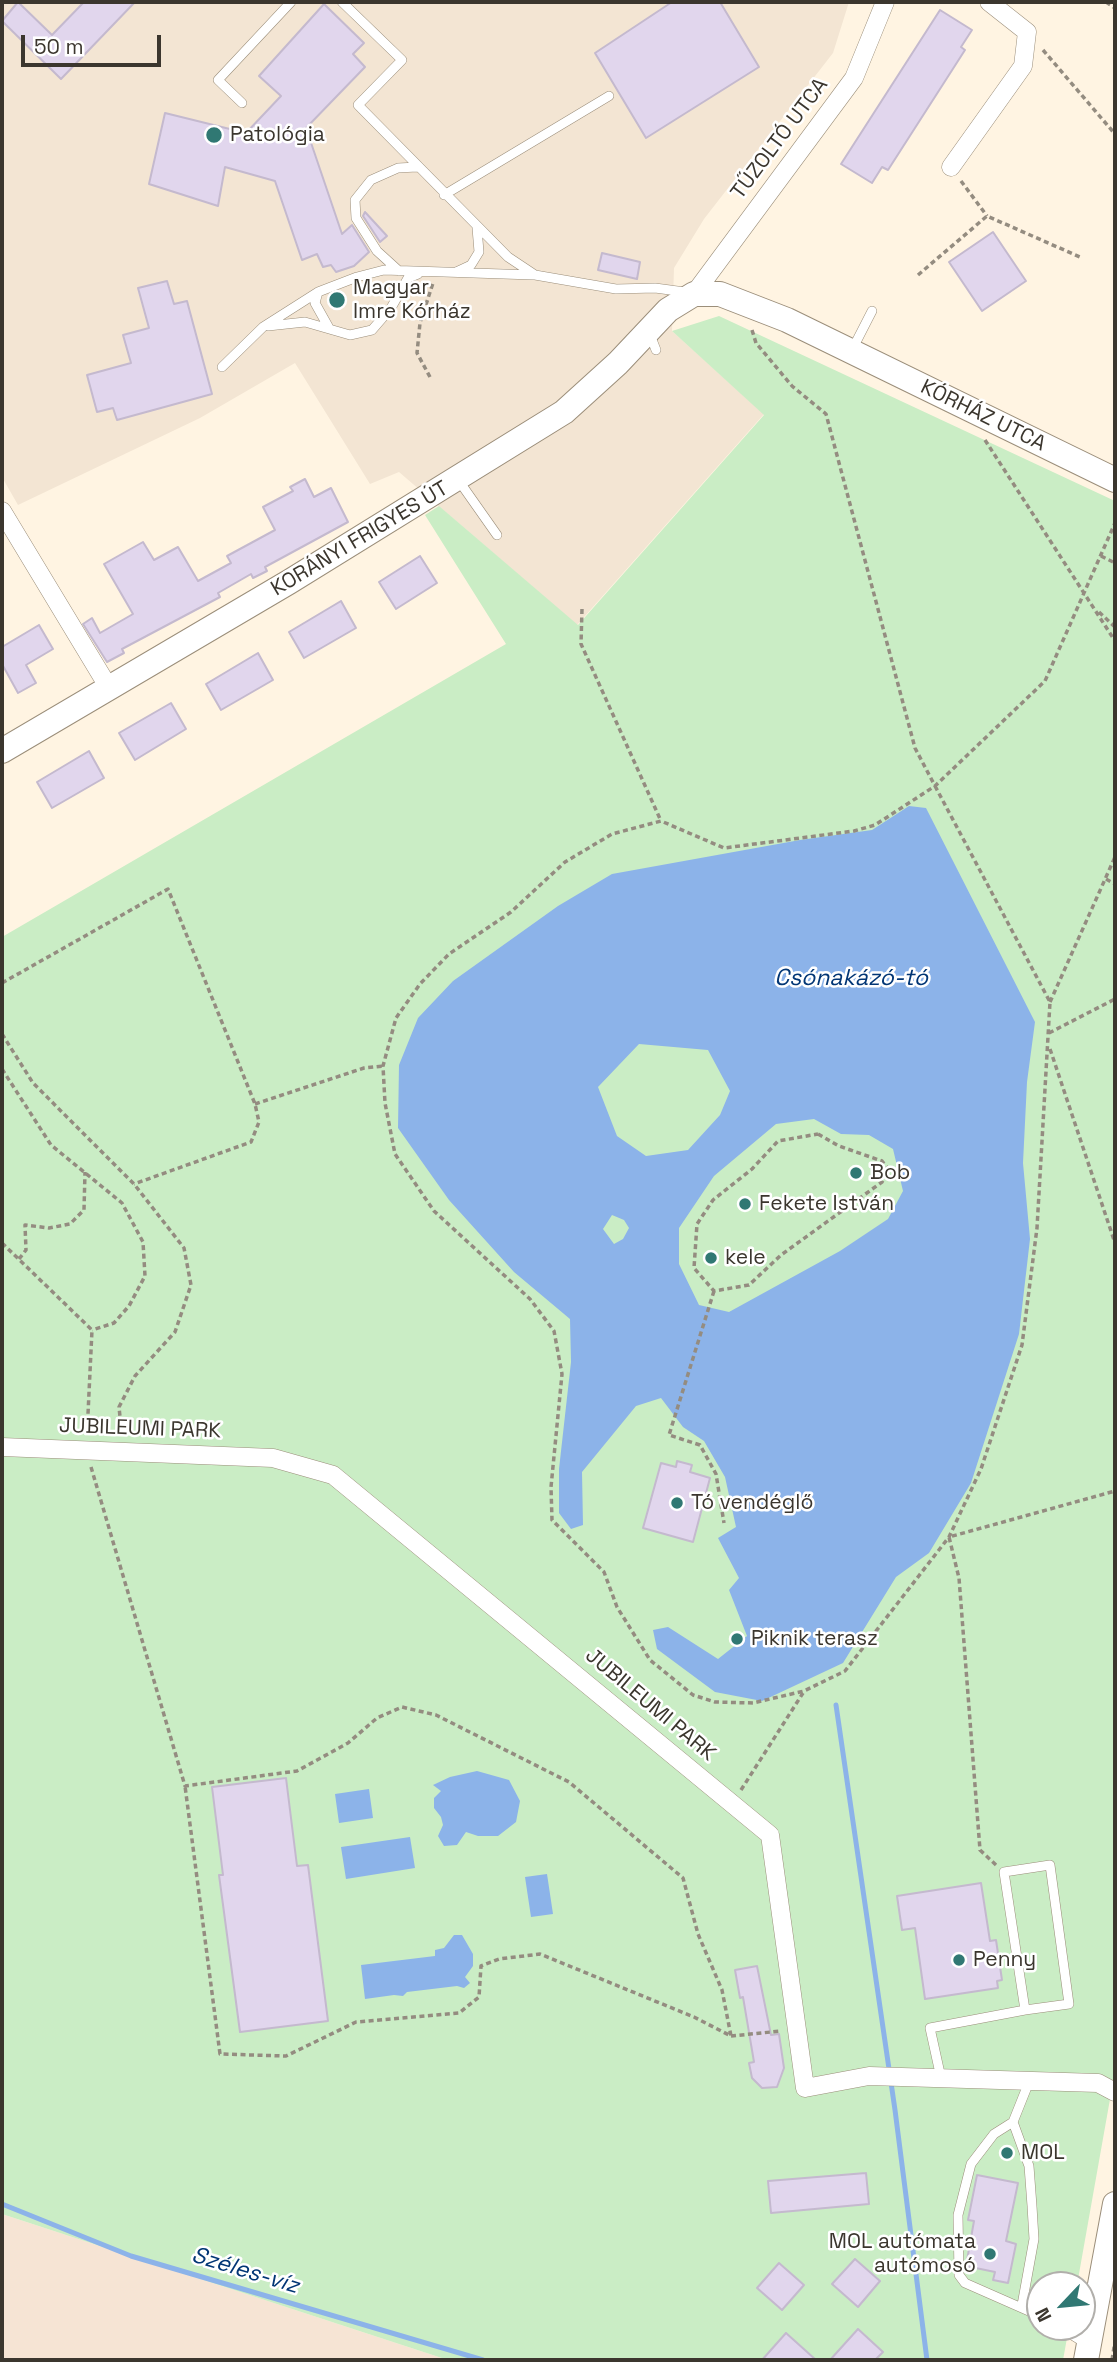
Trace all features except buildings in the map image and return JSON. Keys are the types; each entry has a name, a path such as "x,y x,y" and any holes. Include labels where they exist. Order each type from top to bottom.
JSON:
{"main road":[{"name":"KÓRHÁZ UTCA","path":"694,293 720,294 787,320 1115,480"},
{"name":"KORÁNYI FRIGYES ÚT","path":"2,751 458,479 564,412 652,341 668,310 694,293"},
{"path":"1088,2353 1115,2204"}],"street":[{"name":"TŰZOLTÓ UTCA","path":"694,293 854,78 886,2"},
{"path":"951,167 1023,66 1027,32 989,2"},
{"path":"2,511 109,688"},
{"name":"JUBILEUMI PARK","path":"2,1447 273,1458 333,1475 770,1835 804,2088 869,2076 1098,2083 1115,2092"},
{"name":"JUBILEUMI PARK","path":"1098,2083 1115,2074"}],"lane":[{"path":"242,103 218,80 291,2"},
{"path":"342,2 402,60 358,105 477,228 508,257 535,275"},
{"path":"444,195 610,96"},
{"path":"399,271 377,251 356,218 355,200 371,180 398,168 417,167"},
{"path":"455,273 471,265 480,252 477,228"},
{"path":"222,367 263,327 318,292 384,270 535,275 616,289 655,288 694,293"},
{"path":"263,327 305,322 350,335 372,330 391,308 408,278 423,272"},
{"path":"318,292 315,303 329,328"},
{"path":"851,351 872,311"},
{"path":"458,479 497,535"},
{"path":"942,2079 930,2028 1069,2004 1050,1865 1004,1872 1025,2010"},
{"path":"1026,2307 965,2283 959,2275 958,2215 971,2164 994,2134 1013,2122 1030,2082"},
{"path":"1013,2122 1029,2165 1034,2239 1022,2305"},
{"path":"1075,2341 1088,2353"}],"path":[{"path":"1106,2 1115,8"},
{"path":"1027,32 1115,134"},
{"path":"951,167 987,216 1080,257"},
{"path":"918,275 987,216"},
{"path":"430,377 417,353 420,323 436,272"},
{"path":"745,304 756,343 792,386 826,414 915,748 1050,1002"},
{"path":"964,408 1115,640"},
{"path":"1115,523 1083,590 1045,681 935,786 875,825 841,833 724,848 661,821 612,834 565,862 511,912 449,954 420,984 396,1018 383,1066 385,1103 395,1154 434,1212 530,1299 554,1331 562,1374 551,1487 552,1520 604,1572 617,1607 650,1660 692,1695 715,1702 753,1703 804,1691 845,1671 949,1537 981,1469 1022,1345 1037,1228 1050,1002 1115,858"},
{"path":"1101,556 1115,563"},
{"path":"1095,608 1115,627"},
{"path":"582,609 581,643 661,821"},
{"path":"1106,879 1115,884"},
{"path":"2,983 168,889 255,1104 259,1122 251,1142 134,1184"},
{"path":"1049,1033 1115,999"},
{"path":"2,1034 33,1083 134,1184 184,1248 191,1285 175,1332 135,1376 119,1407 124,1452"},
{"path":"1049,1048 1115,1243"},
{"path":"255,1104 363,1068 383,1066"},
{"path":"2,1069 51,1144 122,1203 142,1242 145,1276 129,1306 114,1323 92,1330"},
{"path":"818,1134 839,1146 882,1161 889,1170 882,1182 781,1255 749,1285 714,1291 694,1268 697,1223 713,1200 752,1169 778,1141 818,1134"},
{"path":"19,1259 26,1250 24,1225 49,1228 70,1224 84,1210 85,1172"},
{"path":"2,1243 92,1330 86,1450 185,1786 220,2054 286,2056 356,2022 459,2012 479,1997 481,1966 499,1959 540,1954 694,2017 731,2036 796,2030"},
{"path":"714,1291 669,1434 699,1445 716,1474 724,1523"},
{"path":"949,1537 1115,1491"},
{"path":"949,1537 959,1578 980,1850 1004,1872"},
{"path":"732,1803 804,1691"},
{"path":"185,1786 297,1771 348,1743 377,1718 402,1707 436,1715 569,1782 683,1878 698,1934 722,1990 731,2036"},
{"path":"1112,2360 1115,2341"}],"shaded area":[{"name":"Magyar Imre Kórház","path":"2,2 849,2 833,53 704,219 674,268 672,331 764,414 577,625 399,472 370,484 295,363 200,418 18,505 2,477"},
{"path":"2,2214 448,2360 2,2360"}],"green space":[{"path":"719,316 1115,501 1115,2071 1079,2271 1026,2271 1026,2341 1066,2341 1063,2360 448,2360 2,2214 2,937 506,644 425,515 439,506 578,625 764,415 672,331"}],"water":[{"name":"Csónakázó-tó","path":"909,806 926,808 1035,1022 1027,1082 1023,1163 1030,1239 1019,1334 971,1483 929,1553 896,1577 843,1663 762,1701 715,1692 657,1649 653,1630 668,1627 718,1659 747,1636 729,1590 739,1578 718,1538 736,1527 725,1477 704,1441 683,1427 661,1398 636,1406 582,1472 583,1525 571,1529 559,1513 559,1469 571,1362 570,1319 514,1272 449,1200 398,1128 399,1065 418,1018 453,981 558,906 612,874 800,840 872,830","holes":["639,1044 708,1050 730,1091 720,1115 688,1150 646,1156 617,1136 598,1087","814,1119 841,1134 869,1135 893,1149 903,1191 888,1219 840,1251 729,1312 699,1305 679,1264 679,1228 714,1176 776,1124","612,1215 624,1220 629,1228 623,1239 614,1244 603,1229"]},
{"path":"477,1771 509,1780 520,1801 516,1822 498,1836 478,1836 466,1832 457,1845 444,1846 438,1836 443,1825 441,1817 434,1808 434,1798 441,1791 433,1785 450,1777"},
{"path":"369,1789 373,1818 339,1823 335,1794"},
{"path":"410,1837 415,1868 346,1879 341,1847"},
{"path":"547,1874 553,1914 531,1917 525,1877"},
{"path":"454,1935 462,1935 473,1954 473,1966 465,1977 470,1983 464,1988 457,1986 407,1992 403,1996 365,1999 361,1965 435,1956 435,1950 444,1948"}],"waterway":[{"path":"836,1705 895,2110 927,2360"},
{"name":"Széles-víz","path":"2,2204 131,2256 483,2360"}],"place":[{"name":"Patológia","path":"214,135"},
{"name":"Magyar Imre Kórház","path":"337,300"},
{"name":"Bob","path":"856,1173"},
{"name":"Fekete István","path":"745,1204"},
{"name":"kele","path":"711,1258"},
{"name":"Tó vendéglő","path":"677,1503"},
{"name":"Piknik terasz","path":"737,1639"},
{"name":"Penny","path":"959,1960"},
{"name":"MOL","path":"1007,2153"},
{"name":"MOL autómata autómosó","path":"990,2254"}]}
